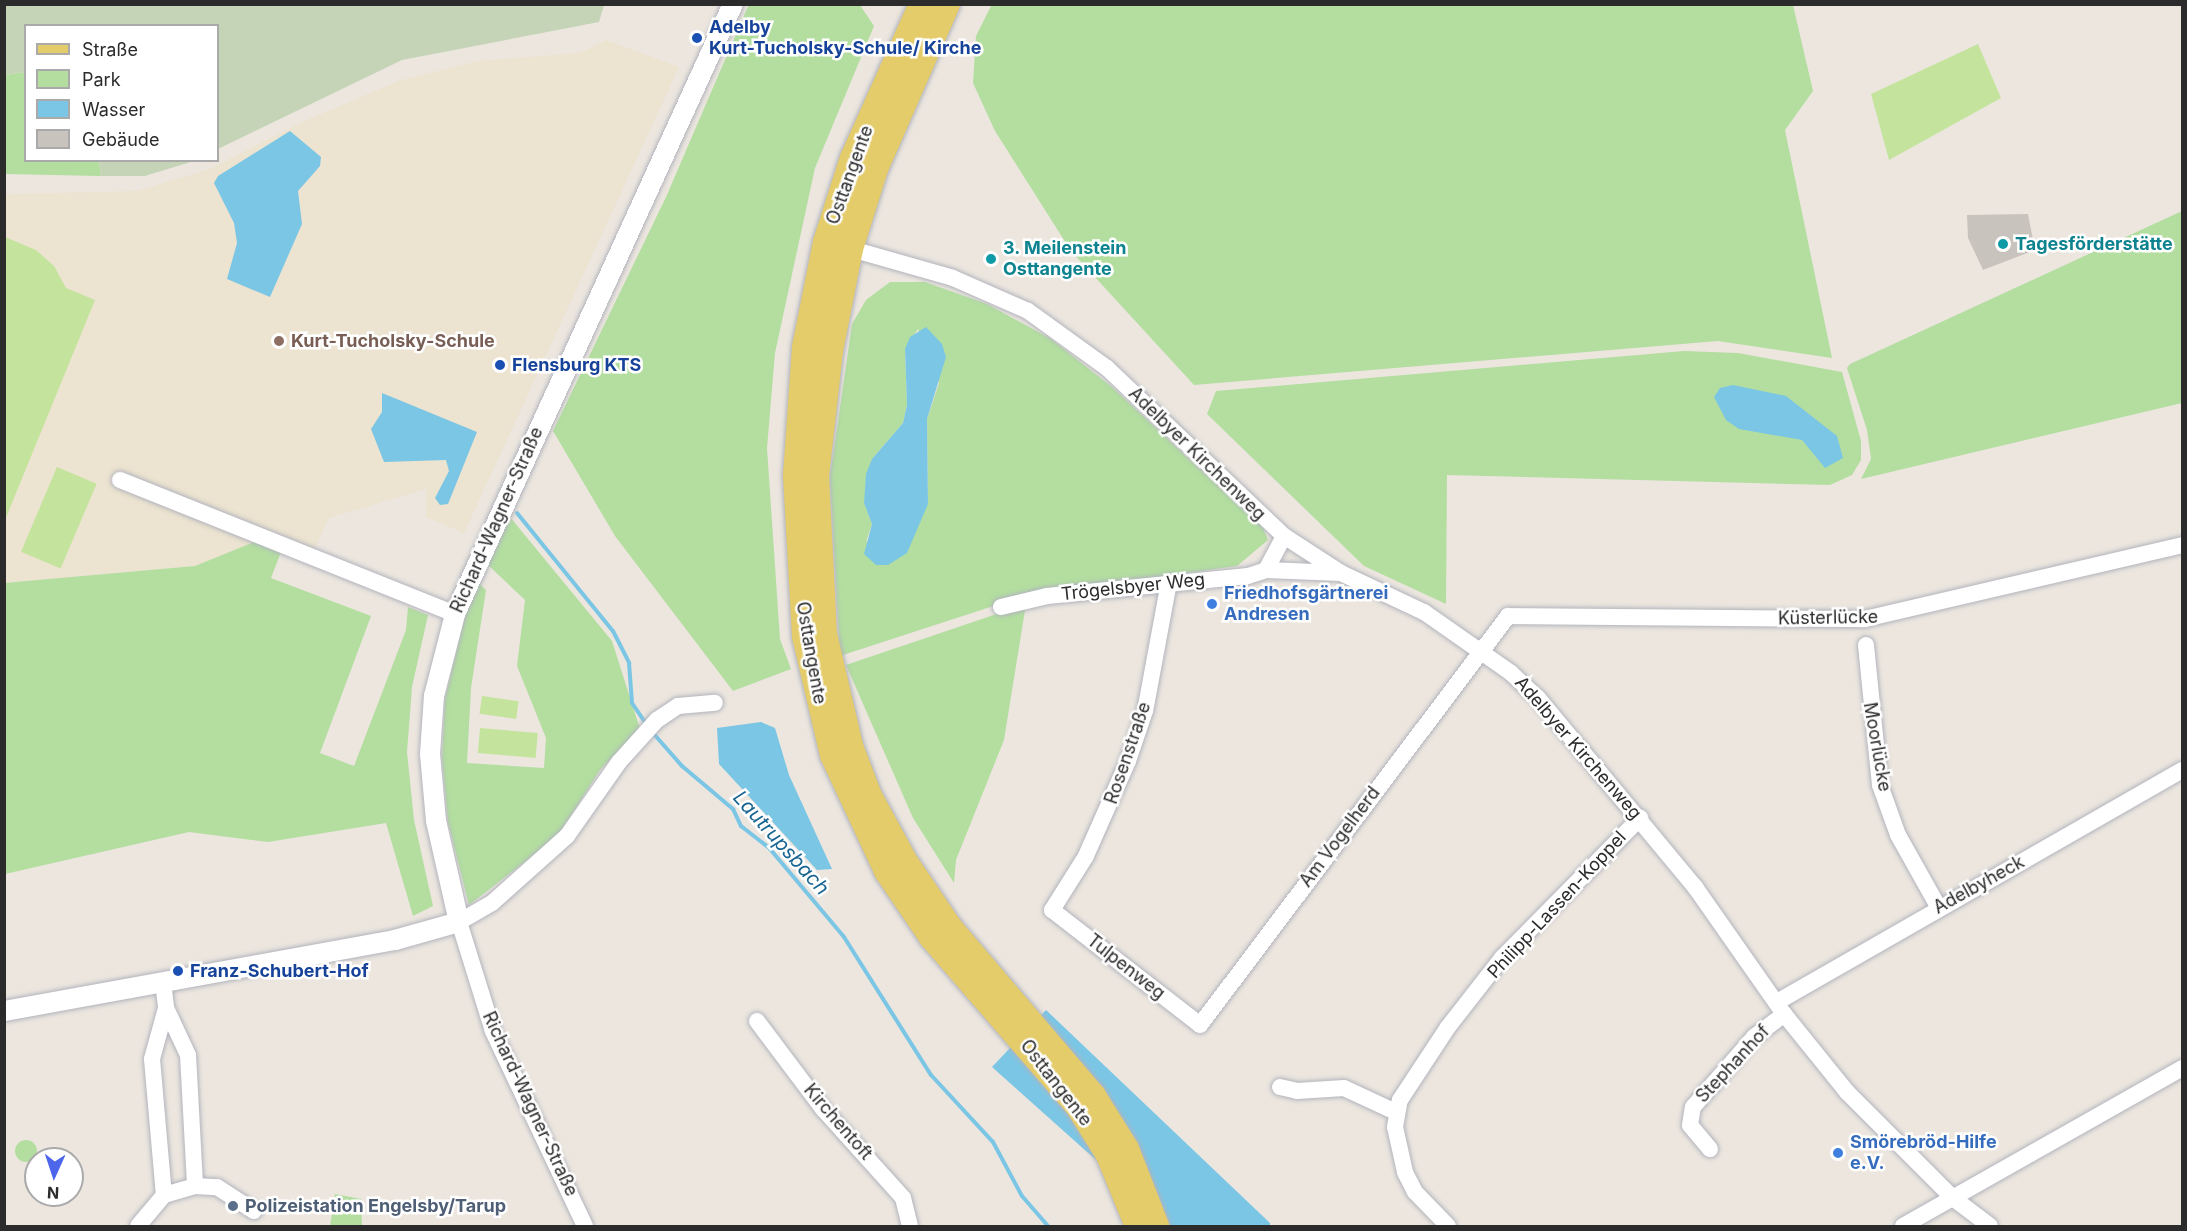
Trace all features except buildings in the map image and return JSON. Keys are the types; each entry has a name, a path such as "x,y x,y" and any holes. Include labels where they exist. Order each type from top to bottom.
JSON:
{"main road":[{"name":"Osttangente","path":"922,4 853,158 826,242 805,347 796,475 799,571 817,699 853,806 887,871 932,937 998,997 1093,1096 1126,1149 1156,1227"},
{"name":"Osttangente","path":"947,4 875,169 850,249 830,351 816,477 817,570 836,696 869,796 904,862 998,997 1079,1107 1109,1155 1138,1227"}],"street":[{"name":"Richard-Wagner-Straße","path":"585,1227 493,1031 459,922 436,821 430,754 434,696 455,614 733,4"},
{"name":"Adelbyer Kirchenweg","path":"826,242 953,278 1036,317 1107,368 1284,536 1341,573 1424,612 1481,649 1538,698 1640,818 1780,1008 1847,1092 1953,1198 1990,1227"},
{"path":"120,480 455,614"},
{"path":"1266,570 1284,536"},
{"name":"Küsterlücke","path":"1481,649 1500,622 1525,613 1865,620 2182,544"},
{"name":"Trögelsbyer Weg","path":"1001,607 1047,596 1169,582 1248,576 1266,570 1341,573"},
{"name":"Rosenstraße","path":"1052,910 1086,856 1128,761 1145,711 1169,582"},
{"name":"Moorlücke","path":"1866,645 1880,785 1898,835 1939,908"},
{"name":"Am Vogelherd","path":"1200,1024 1481,649"},
{"path":"4,1011 395,940 459,922 492,903 567,836 644,732 657,720 678,706 715,703"},
{"name":"Adelbyheck","path":"1780,1008 1939,908 2182,770"},
{"name":"Philipp-Lassen-Koppel","path":"1396,1112 1423,1064 1502,958 1640,818"},
{"name":"Tulpenweg","path":"1052,910 1200,1024"},
{"path":"163,982 166,1008 188,1055 195,1186"},
{"path":"164,1195 152,1059 166,1008"},
{"name":"Stephanhof","path":"1710,1149 1690,1125 1693,1107 1780,1008"},
{"name":"Kirchentoft","path":"757,1021 823,1108 903,1198 910,1227"},
{"path":"1903,1227 2182,1068"},
{"path":"1280,1087 1297,1091 1344,1088 1396,1112 1405,1172 1415,1192 1448,1227"},
{"path":"138,1227 164,1195 195,1186 217,1187 254,1211"}],"shaded area":[{"name":"Kurt-Tucholsky-Schule","path":"606,40 679,67 464,533 426,517 426,489 329,518 313,553 270,535 195,566 5,583 5,194 137,191 210,169 302,122 401,80 477,61 580,53"}],"green space":[{"path":"5,4 604,4 599,22 402,60 219,149 219,24 24,24 24,72 5,75"},
{"path":"749,4 860,5 874,26 815,168 775,353 767,448 780,639 791,669 733,691 615,536 553,431 666,197"},
{"path":"992,4 1793,5 1813,91 1785,130 1832,358 1718,341 1194,385 1071,251 995,131 973,83 976,36"},
{"path":"1978,44 2001,98 1889,160 1871,94"},
{"path":"24,72 24,162 99,162 101,176 5,174 5,75"},
{"path":"99,162 191,162 145,176 101,176"},
{"path":"2182,211 2182,403 1861,479 1871,459 1867,430 1847,368 1850,364"},
{"path":"5,237 36,250 54,266 66,288 95,300 5,520"},
{"path":"890,282 925,282 987,304 1051,339 1112,387 1263,528 1268,540 1237,566 1027,595 840,656 830,477 852,324 866,300","holes":["918,329 939,383 927,419 928,504 866,542 872,524 864,502 872,459 903,423 907,405 905,349"]},
{"path":"1684,351 1738,353 1842,372 1861,441 1861,460 1852,475 1830,485 1447,475 1446,604 1364,566 1207,414 1216,391"},
{"path":"57,467 97,484 61,568 21,552"},
{"path":"510,517 612,641 640,729 600,770 557,837 469,905 448,822 442,758 445,699 464,620 479,583 486,590 471,688 467,763 544,768 546,738 517,666 525,600 487,564"},
{"path":"254,542 281,552 271,578 371,616 320,753 354,766 406,630 408,607 428,615 412,687 407,752 414,820 433,906 413,916 386,823 268,842 189,832 5,874 4,583 195,566"},
{"path":"1026,604 1004,740 956,860 954,883 913,818 846,665"},
{"path":"482,696 519,701 516,719 479,714"},
{"path":"480,728 538,733 536,758 478,753"},
{"path":"26,1140 34,1143 36,1147 24,1147 24,1162 18,1159 15,1151 18,1143"},
{"path":"335,1194 361,1199 362,1226 330,1226"}],"water":[{"path":"290,131 321,157 320,166 298,191 302,224 270,297 227,279 237,243 234,223 214,183 218,176"},
{"path":"926,327 942,344 946,357 927,419 928,504 907,553 888,565 876,565 864,554 872,524 864,503 866,474 872,459 903,423 907,405 905,349 910,337"},
{"path":"1733,385 1786,396 1837,436 1843,458 1825,468 1802,440 1739,429 1726,420 1714,397 1720,388"},
{"path":"382,393 477,432 448,504 440,505 435,498 449,471 446,460 384,462 371,429 382,412"},
{"path":"761,722 775,728 789,775 832,869 817,870 719,764 717,728"},
{"path":"1046,1010 1270,1223 1270,1226 1170,1226 992,1067"}],"waterway":[{"name":"Lautrupsbach","path":"517,513 613,631 629,663 632,703 647,725"},
{"name":"Lautrupsbach","path":"653,733 682,766 733,809 741,826 770,849 844,937 931,1075 993,1142 1022,1196 1048,1226"}],"place":[{"name":"Adelby Kurt-Tucholsky-Schule/ Kirche","path":"697,38"},
{"name":"Tagesförderstätte","path":"2003,244"},
{"name":"3. Meilenstein Osttangente","path":"991,259"},
{"name":"Kurt-Tucholsky-Schule","path":"279,341"},
{"name":"Flensburg KTS","path":"500,365"},
{"name":"Friedhofsgärtnerei Andresen","path":"1212,604"},
{"name":"Franz-Schubert-Hof","path":"178,971"},
{"name":"Smörebröd-Hilfe e.V.","path":"1838,1153"},
{"name":"Polizeistation Engelsby/Tarup","path":"233,1206"}]}
